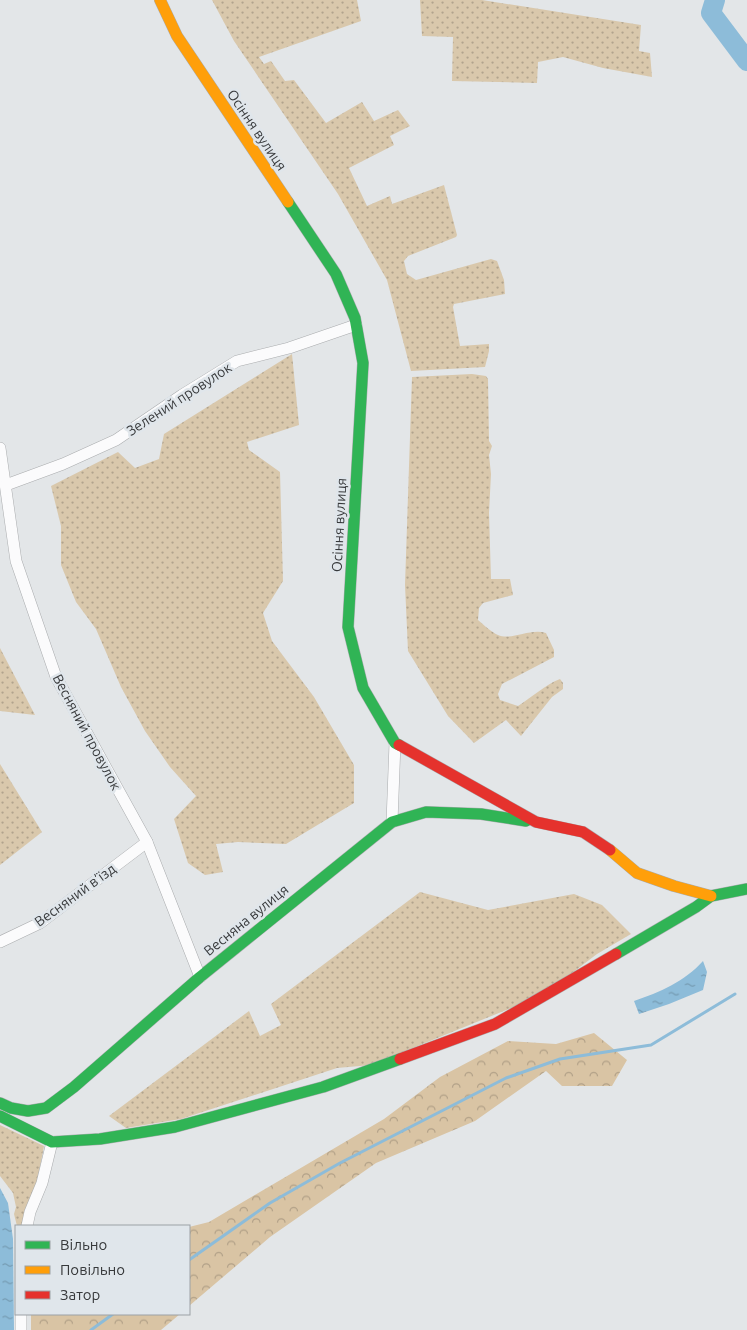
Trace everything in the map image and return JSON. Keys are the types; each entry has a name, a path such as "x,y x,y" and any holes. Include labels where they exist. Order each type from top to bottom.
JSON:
{"street":[{"name":"Осіння вулиця","path":"160,0 177,36 336,274 355,318 363,363 348,627 363,688 395,743"},
{"name":"Зелений провулок","path":"6,485 63,464 116,440 182,395 237,362 289,348 356,325"},
{"name":"Весняний провулок","path":"0,448 16,562 56,677 147,842 200,977"},
{"path":"392,822 395,743 536,822 583,832 612,852 637,873 711,896"},
{"name":"Весняна вулиця","path":"0,1103 11,1108 28,1111 46,1108 74,1087 200,977 392,822 426,812 481,814 536,822"},
{"name":"Весняний в’їзд","path":"0,942 40,924 147,842"},
{"path":"0,1116 52,1142 100,1139 175,1127 323,1087 495,1024 696,907 711,896 747,889"},
{"path":"27,1225 30,1212 42,1183 52,1142"},
{"path":"21,1315 21,1330"}],"shaded area":[{"path":"212,0 357,0 361,21 259,57 264,64 271,61 285,81 294,80 326,123 362,102 374,121 398,110 410,126 390,136 394,145 349,168 367,206 390,196 392,204 444,185 457,235 408,256 404,261 407,274 416,280 491,259 497,261 504,280 505,294 454,304 453,307 460,346 489,344 485,367 411,371 387,280 338,194 234,41"},
{"path":"420,0 482,0 641,25 639,51 650,53 652,77 603,68 563,57 538,62 537,83 452,81 453,37 422,36"},
{"path":"292,354 299,425 247,442 249,450 280,472 283,581 263,613 272,641 314,697 354,765 354,803 286,844 238,842 216,844 223,872 205,875 188,863 174,819 196,796 170,767 145,731 121,687 96,629 76,602 61,565 61,526 51,486 118,452 135,468 159,459 164,434"},
{"path":"472,374 486,376 488,379 489,441 492,446 489,455 491,474 489,513 491,579 510,579 513,595 483,603 479,608 478,620 493,632 503,636 509,637 534,632 546,633 554,650 554,657 502,684 498,694 500,700 518,706 555,681 560,679 563,683 563,689 552,697 521,736 506,720 474,743 448,716 408,651 405,585 412,377"},
{"path":"0,648 35,715 0,711"},
{"path":"0,764 42,832 0,865"},
{"path":"420,892 488,910 574,894 602,905 631,934 597,954 568,976 516,1006 371,1065 337,1068 181,1119 126,1128 109,1116 249,1011 260,1036 281,1025 271,1004"},
{"path":"0,1125 44,1146 36,1188 21,1225 17,1225 13,1193 0,1176"}],"green space":[{"path":"594,1033 627,1060 612,1086 562,1086 546,1071 475,1121 376,1163 270,1237 190,1305 190,1227 209,1222 384,1119 440,1077 508,1041 556,1044"},
{"path":"31,1315 179,1315 161,1330 31,1330"}],"water":[{"path":"703,961 707,972 703,990 639,1014 634,1001 680,981"},
{"path":"0,1188 8,1203 13,1239 14,1330 0,1330"}],"waterway":[{"path":"715,0 711,13 747,61"},
{"path":"190,1259 270,1203 340,1163 506,1078 560,1059 651,1045 735,994"},
{"path":"91,1330 112,1315"}],"traffic: fast":[{"path":"288,202 336,274 355,318 363,363 348,627 363,688 395,743 399,745"},
{"path":"0,1103 11,1108 28,1111 46,1108 74,1087 200,977 392,822 426,812 481,814 526,821"},
{"path":"616,954 696,907 711,896 747,889"},
{"path":"0,1116 52,1142 100,1139 175,1127 323,1087 400,1059"}],"traffic: slow":[{"path":"160,0 177,36 288,202"},
{"path":"610,850 637,873 711,896"}],"traffic: jam":[{"path":"399,745 536,822 583,832 610,850"},
{"path":"400,1059 495,1024 616,954"}]}
